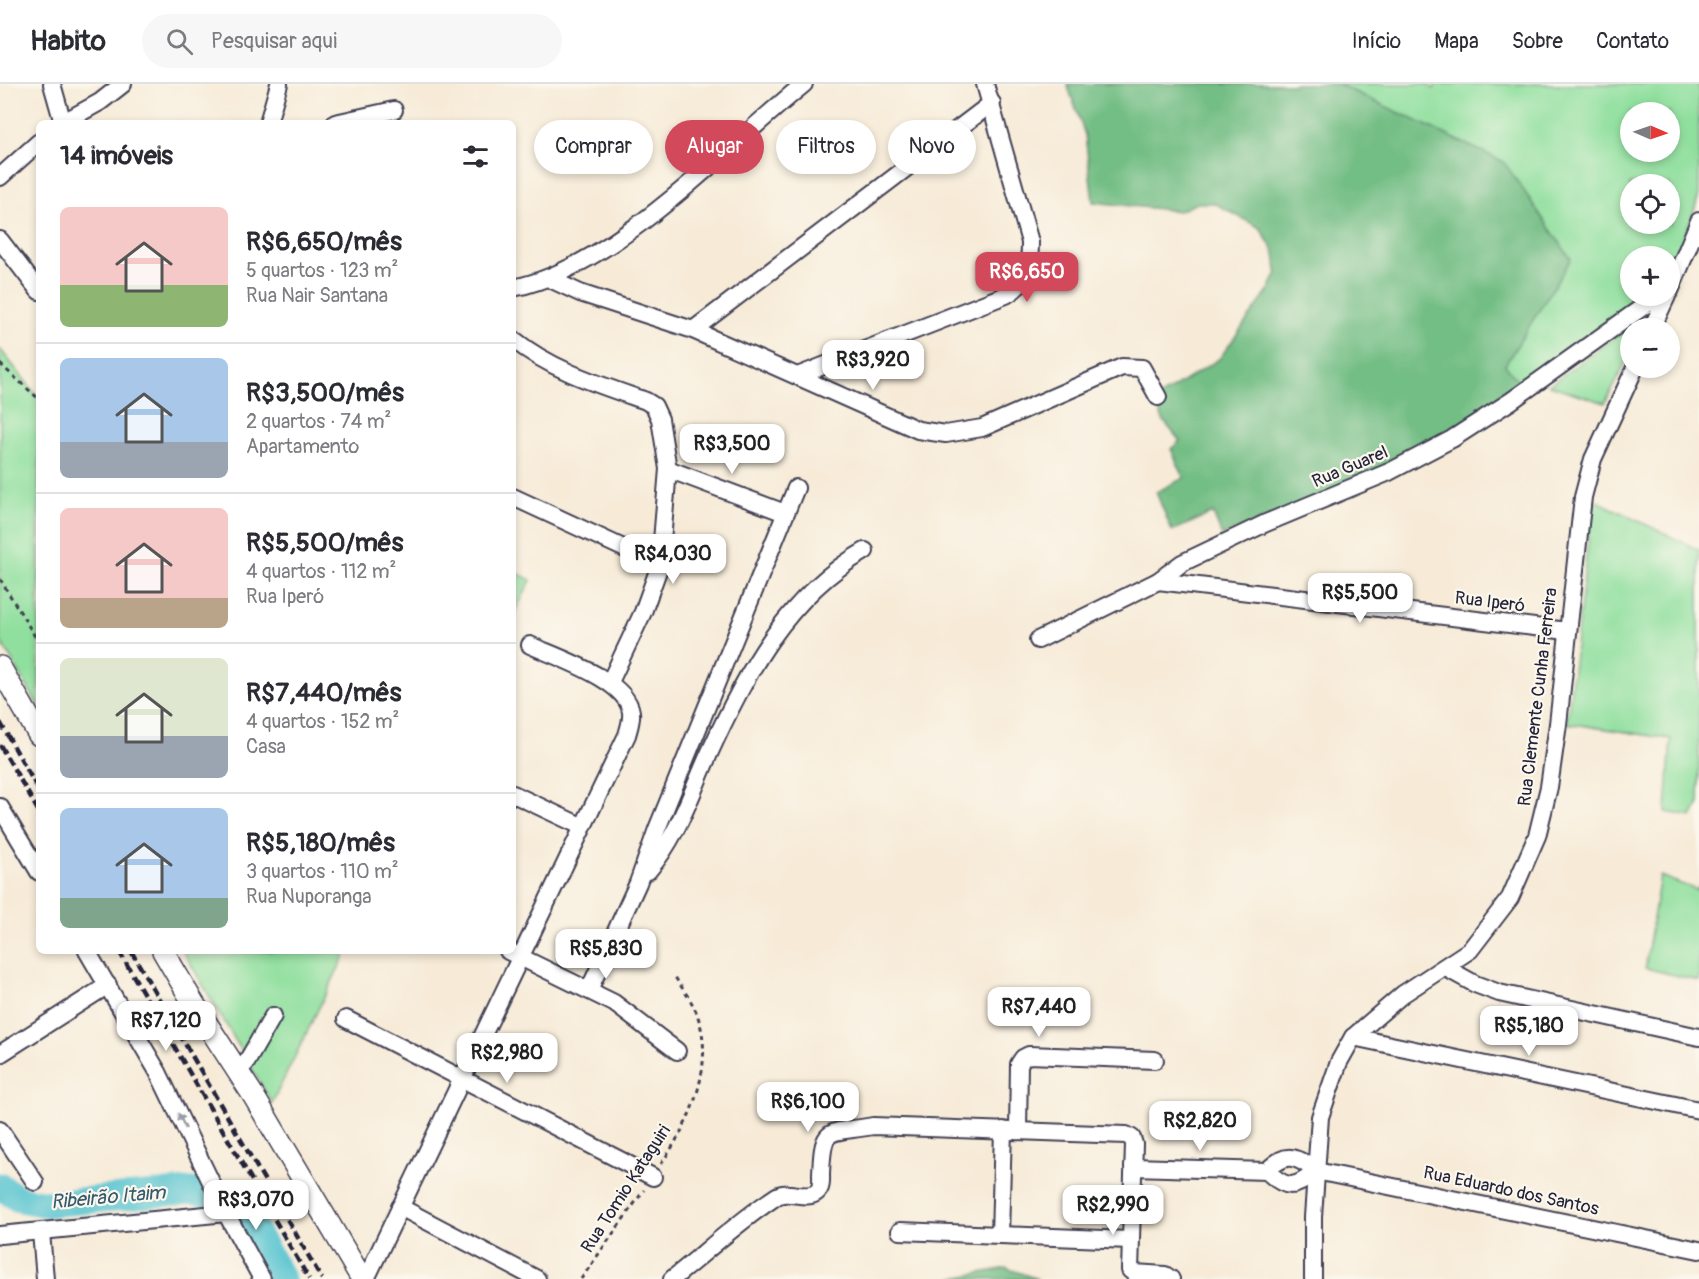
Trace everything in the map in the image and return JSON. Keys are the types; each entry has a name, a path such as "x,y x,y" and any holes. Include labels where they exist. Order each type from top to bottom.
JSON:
{"main road":[{"path":"0,667 36,730"},
{"path":"165,954 364,1279"}],"street":[{"path":"52,84 62,120"},
{"path":"68,120 100,102 123,84"},
{"path":"269,120 279,84"},
{"path":"516,287 550,279 586,260 661,206 804,84"},
{"path":"800,375 1006,295 1017,289 1025,278 1030,264 1030,242 985,84"},
{"path":"693,330 992,103"},
{"path":"349,120 394,110"},
{"path":"0,177 36,145"},
{"path":"1680,266 1699,221"},
{"path":"0,240 36,287"},
{"path":"550,279 580,293 693,330 800,375 902,424 946,434 982,428 1122,367 1142,368 1158,397"},
{"name":"Rua Guarel","path":"1038,640 1158,581 1182,563 1266,523 1389,472 1452,439 1511,401 1644,306"},
{"path":"516,341 528,351 560,368 654,406 660,419 668,469 660,565 644,612 610,682"},
{"name":"Rua Clemente Cunha Ferreira","path":"1313,1279 1320,1117 1339,1062 1353,1037 1403,994 1446,968 1470,950 1496,920 1524,870 1537,836 1549,787 1583,497 1593,459 1630,378"},
{"path":"668,469 784,513"},
{"path":"589,990 638,883 784,513 796,488"},
{"path":"516,498 660,565"},
{"path":"638,883 672,838 741,689 778,628 819,582 865,551"},
{"name":"Rua Iperó","path":"1158,581 1567,632"},
{"path":"516,950 627,735 631,711 627,701 610,682 530,645"},
{"path":"516,795 581,826"},
{"path":"0,807 36,867"},
{"path":"89,954 158,1072 226,1213 262,1279"},
{"path":"364,1279 460,1079 514,954 614,1003 677,1051"},
{"path":"1446,968 1475,984 1499,993 1699,1036"},
{"path":"0,1054 108,985"},
{"path":"237,1071 246,1063 273,1017"},
{"path":"346,1019 653,1177"},
{"path":"1353,1037 1699,1110"},
{"path":"1000,1235 1019,1064 1023,1058 1029,1055 1155,1060"},
{"path":"672,1279 779,1194 817,1192 821,1185 822,1145 825,1137 832,1133 873,1126 1126,1135 1132,1138 1134,1144 1130,1270 1134,1273 1165,1275 1171,1279"},
{"path":"0,1130 35,1182"},
{"name":"Rua Eduardo dos Santos","path":"1267,1171 1279,1159 1302,1160 1316,1171 1699,1250"},
{"path":"1133,1167 1267,1171 1278,1182 1289,1185 1302,1184 1316,1171"},
{"path":"400,1207 537,1279"},
{"path":"0,1235 226,1213"},
{"path":"41,1232 45,1279"},
{"path":"900,1232 1130,1240"}],"path":[{"path":"0,364 36,396"},
{"path":"0,579 36,638"},
{"name":"Rua Tomio Kataguiri","path":"581,1279 673,1147 695,1098 705,1060 704,1040 698,1015 675,977"}],"green space":[{"path":"1067,84 1338,84 1504,162 1571,259 1505,365 1522,386 1396,465 1222,536 1213,513 1172,531 1156,492 1184,478 1171,449 1180,441 1163,420 1154,400 1219,359 1269,290 1277,272 1275,253 1260,228 1214,203 1197,203 1179,211 1093,202 1085,135"},
{"path":"1338,84 1426,84 1434,89 1436,84 1699,84 1699,195 1679,246 1620,246 1620,306 1635,306 1522,386 1505,366 1504,162"},
{"path":"1655,308 1650,318 1641,318"},
{"path":"1620,333 1620,373 1605,403 1549,385"},
{"path":"0,349 36,394 36,702 0,640"},
{"path":"1593,499 1699,550 1699,803 1692,817 1666,812 1671,739 1567,723"},
{"path":"516,572 531,580 516,609"},
{"path":"1660,876 1697,890 1699,887 1699,981 1645,968"},
{"path":"185,954 346,954 272,1103"},
{"path":"1006,1268 1038,1279 948,1279"}],"waterway":[{"name":"Ribeirão Itaim","path":"0,1186 19,1199 46,1204 190,1191 228,1195 246,1214 282,1279"}],"railway":[{"path":"0,722 36,786"},
{"path":"0,745 36,807"},
{"path":"121,954 309,1279"},
{"path":"133,954 322,1279"}]}
